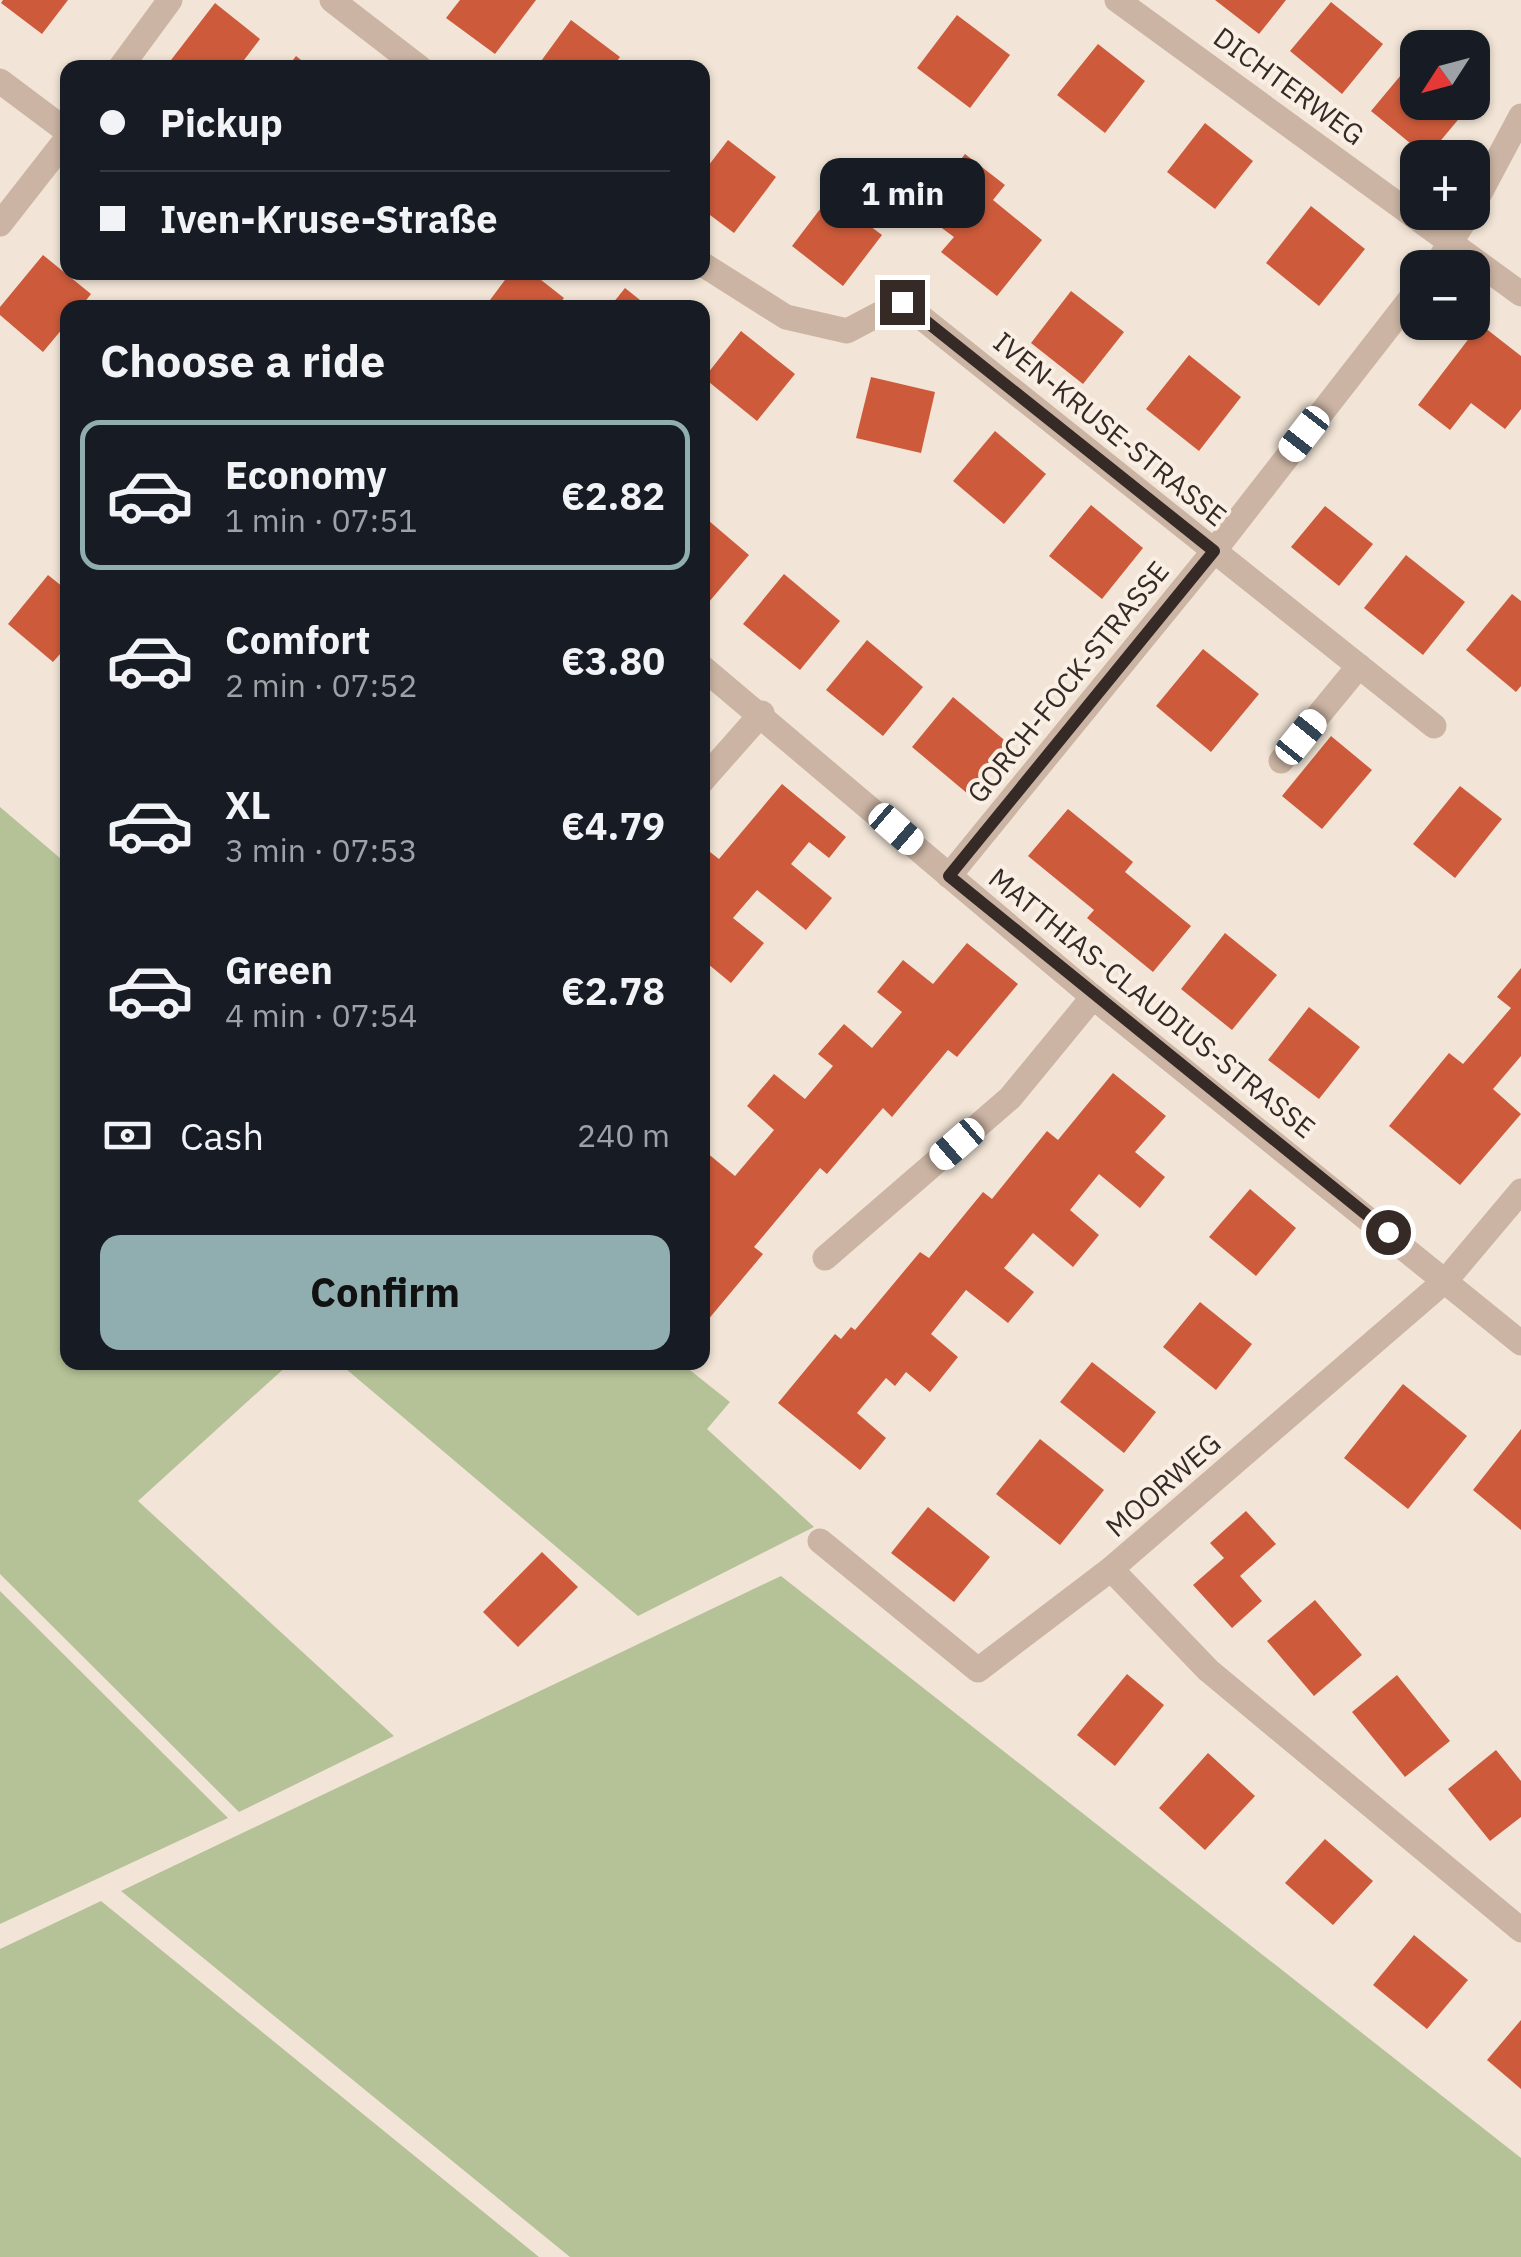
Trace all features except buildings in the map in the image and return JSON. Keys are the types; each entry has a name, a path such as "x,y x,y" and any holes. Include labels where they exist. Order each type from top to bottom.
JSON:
{"street":[{"path":"126,60 170,0"},
{"path":"332,0 410,60"},
{"name":"DICHTERWEG","path":"1117,0 1521,294"},
{"path":"0,81 60,129"},
{"path":"1490,174 1521,116"},
{"path":"0,224 60,145"},
{"path":"1448,250 1460,230"},
{"name":"IVEN-KRUSE-STRASSE","path":"710,269 786,317 847,331 902,302 1434,726"},
{"name":"GORCH-FOCK-STRASSE","path":"949,876 1214,551 1400,312"},
{"path":"1282,761 1359,666"},
{"name":"MATTHIAS-CLAUDIUS-STRASSE","path":"710,673 762,713 1093,996 1521,1343"},
{"path":"710,772 762,713"},
{"path":"825,1258 1010,1098 1093,996"},
{"name":"MOORWEG","path":"820,1541 978,1670 1111,1570 1447,1280 1521,1191"},
{"path":"1111,1570 1208,1670 1521,1930"}],"green space":[{"path":"0,807 60,858 60,1370 282,1370 138,1501 394,1736 239,1812 0,1574"},
{"path":"347,1370 690,1370 730,1402 707,1429 814,1527 638,1616"},
{"path":"781,1576 1521,2158 1521,2257 570,2257 121,1891"},
{"path":"0,1591 228,1818 0,1924"},
{"path":"101,1901 539,2257 0,2257 0,1949"}],"route":[{"path":"902,302 1214,551 949,876 1388,1232"}]}
